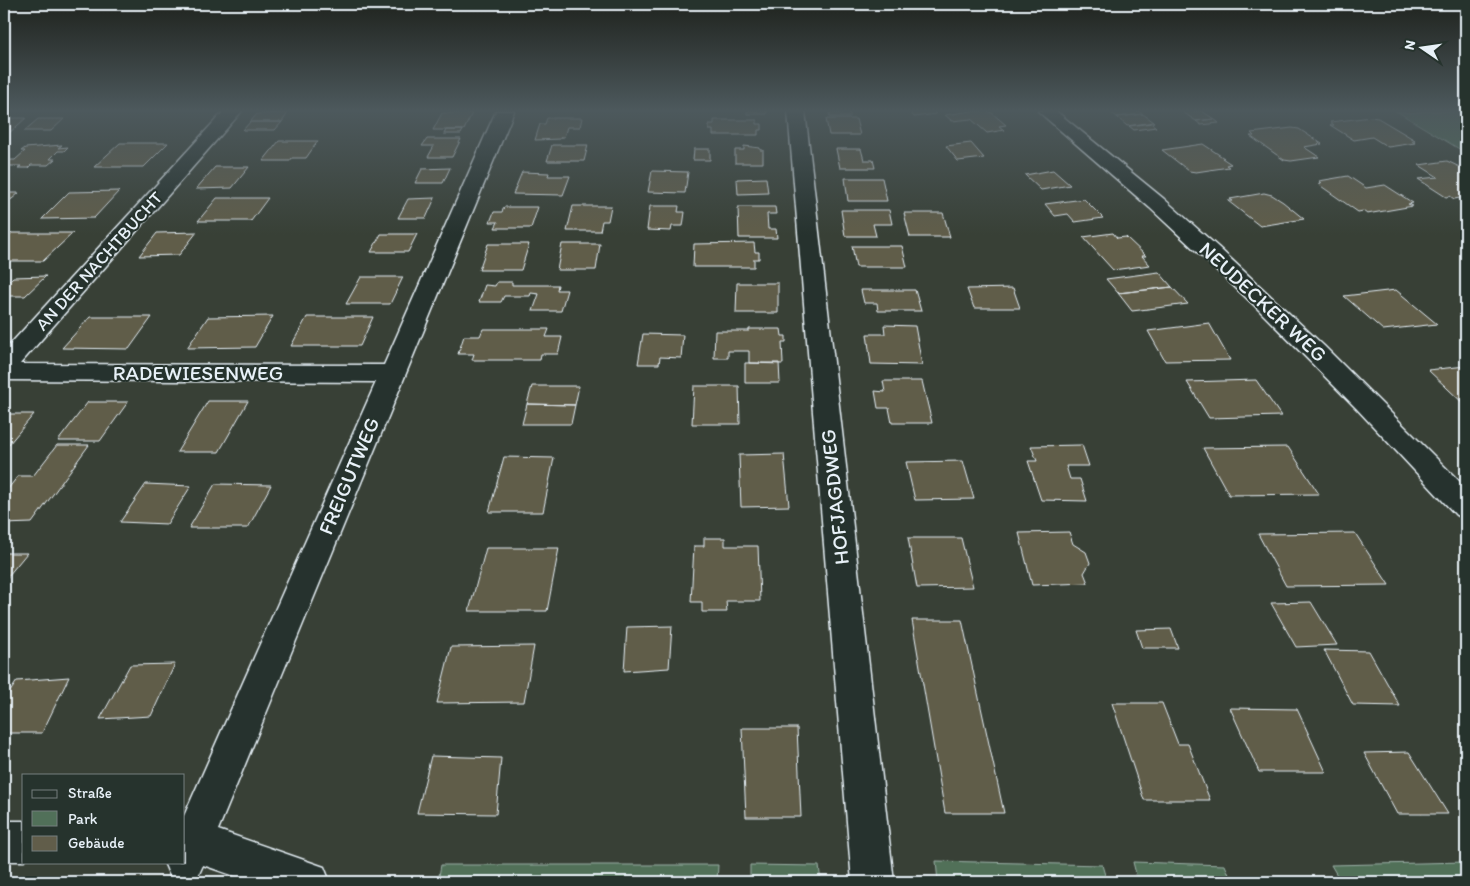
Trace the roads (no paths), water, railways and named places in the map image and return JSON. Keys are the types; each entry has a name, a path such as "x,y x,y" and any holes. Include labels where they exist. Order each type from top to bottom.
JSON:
{"street":[{"name":"AN DER NACHTBUCHT","path":"4,366 196,152"},
{"name":"FREIGUTWEG","path":"186,851 487,152"},
{"name":"HOFJAGDWEG","path":"800,152 873,882"},
{"name":"NEUDECKER WEG","path":"1098,152 1231,270 1328,364 1466,507"},
{"name":"RADEWIESENWEG","path":"4,372 392,374"},
{"path":"4,841 22,841"},
{"path":"186,851 310,882"},
{"name":"FREIGUTWEG","path":"175,882 181,864"}]}
